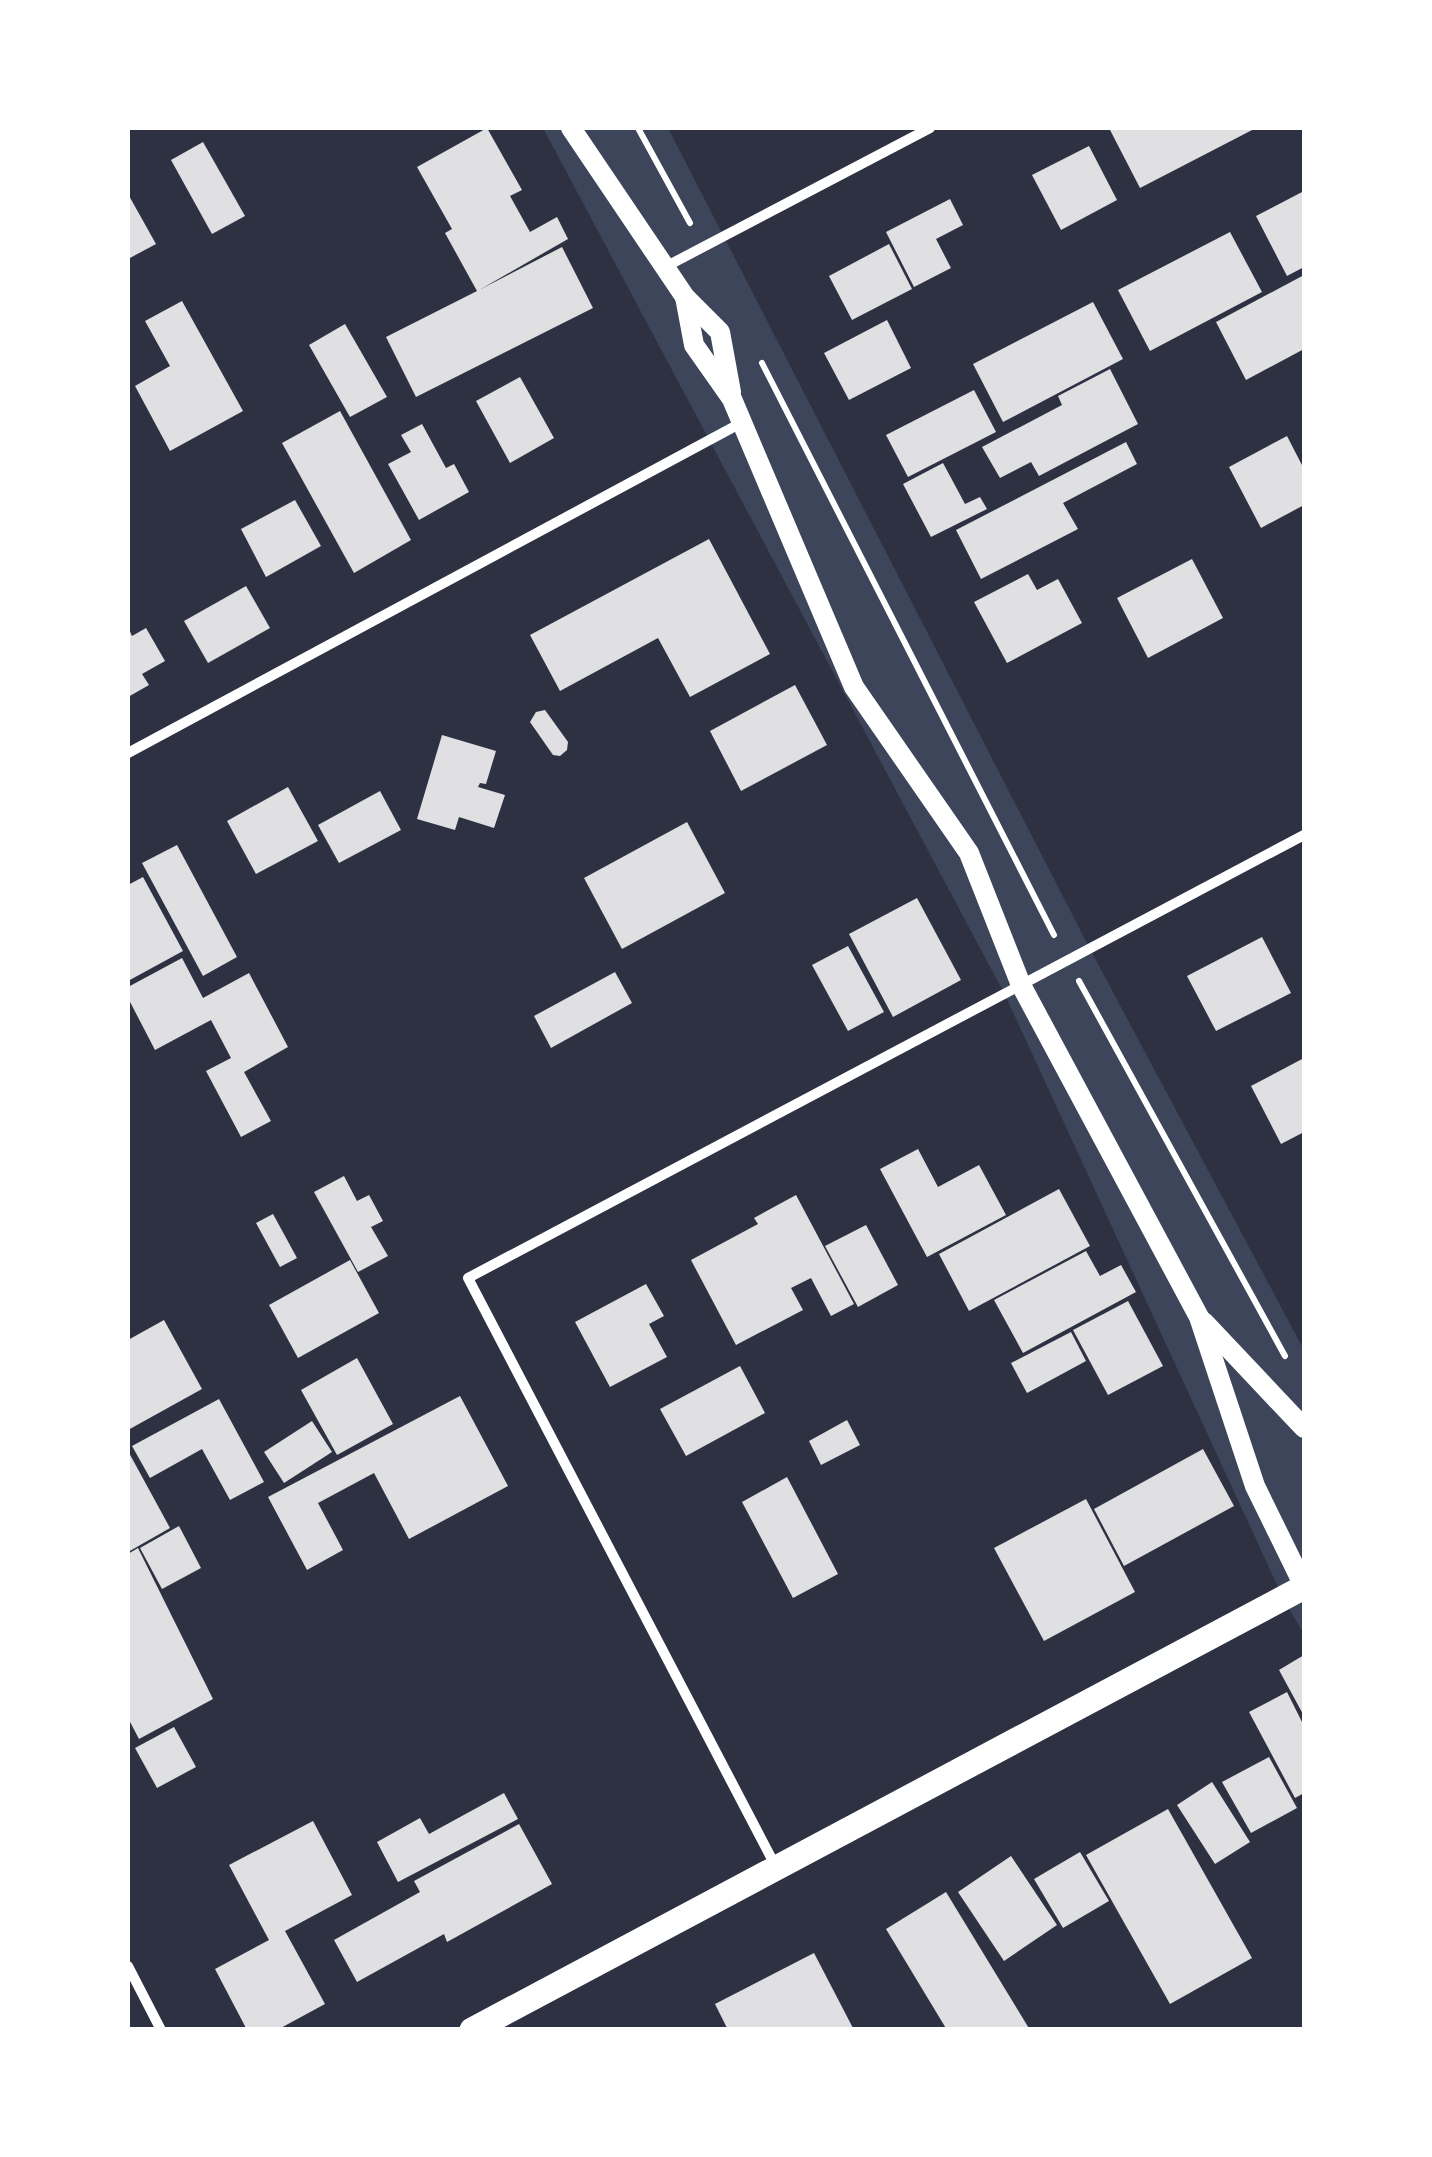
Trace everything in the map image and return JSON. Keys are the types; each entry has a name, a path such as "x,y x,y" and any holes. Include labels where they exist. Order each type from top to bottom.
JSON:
{"main road":[{"path":"472,2030 1304,1587 1254,1486 1199,1317 1020,985 969,853 854,687 732,398 720,332 685,297 571,128"},
{"path":"1199,1317 1304,1428"}],"street":[{"path":"666,266 930,128"},
{"path":"128,754 742,423"},
{"path":"776,1868 468,1278 1304,835"},
{"path":"128,1966 161,2030"}],"path":[{"path":"638,128 703,246"},
{"path":"756,351 1067,960 1286,1357"}],"shaded area":[{"path":"543,128 668,128 1090,949 1304,1350 1304,1634 1284,1600 1005,995"}],"building":[{"path":"487,128 522,190 510,196 530,232 557,217 568,239 481,289 562,247 593,308 416,397 386,337 477,291 445,233 452,229 417,167"},
{"path":"1109,128 1256,128 1140,188"},
{"path":"203,142 245,216 212,234 171,160"},
{"path":"1089,146 1117,200 1061,230 1032,175"},
{"path":"1304,191 1304,267 1287,276 1256,216"},
{"path":"128,194 156,244 128,259"},
{"path":"950,199 963,225 936,239 951,268 914,287 886,232"},
{"path":"1230,232 1262,292 1150,351 1118,290"},
{"path":"889,244 912,289 852,320 829,276"},
{"path":"1304,275 1304,349 1246,380 1216,322"},
{"path":"182,301 243,411 170,451 135,386 170,366 145,321"},
{"path":"1093,302 1123,359 1003,422 973,364"},
{"path":"887,320 911,368 849,400 824,353"},
{"path":"345,324 387,397 350,417 309,345"},
{"path":"1110,369 1138,424 1039,476 1031,462 1000,478 982,447 1062,405 1058,396"},
{"path":"520,377 554,438 510,463 476,401"},
{"path":"974,390 996,432 908,477 886,435"},
{"path":"340,411 411,540 354,573 282,443"},
{"path":"422,424 446,468 454,464 469,492 419,520 388,464 411,452 401,435"},
{"path":"1287,436 1304,469 1304,505 1261,528 1229,467"},
{"path":"1126,442 1137,464 1063,503 1078,529 981,579 956,530"},
{"path":"943,463 965,504 980,497 987,509 931,537 903,484"},
{"path":"295,500 321,546 266,577 241,529"},
{"path":"709,539 770,654 690,697 658,638 560,691 530,635"},
{"path":"1192,559 1223,618 1148,658 1117,598"},
{"path":"1028,574 1037,590 1058,579 1082,623 1007,663 974,602"},
{"path":"246,586 270,628 208,663 184,621"},
{"path":"128,627 132,636 146,628 165,661 142,674 149,685 128,697"},
{"path":"795,685 827,745 741,791 710,731"},
{"path":"545,710 568,742 567,750 560,756 553,755 530,722 536,712"},
{"path":"442,735 496,751 486,784 480,783 478,787 505,795 494,828 459,817 455,830 417,819"},
{"path":"288,787 318,841 256,874 227,821"},
{"path":"380,791 401,830 339,863 318,825"},
{"path":"687,822 725,893 622,949 584,878"},
{"path":"177,845 237,957 203,976 142,863"},
{"path":"143,877 183,951 128,981 128,885"},
{"path":"917,898 961,980 893,1017 849,934"},
{"path":"1262,937 1291,993 1216,1031 1187,976"},
{"path":"848,946 884,1012 848,1031 812,965"},
{"path":"182,958 203,998 249,973 288,1047 244,1072 271,1121 241,1137 206,1071 231,1058 211,1020 155,1050 128,998 128,987"},
{"path":"615,972 632,1003 551,1048 534,1016"},
{"path":"1304,1058 1304,1132 1281,1144 1251,1086"},
{"path":"918,1149 938,1187 979,1165 1006,1215 927,1257 880,1169"},
{"path":"344,1176 357,1201 369,1195 383,1221 371,1227 388,1256 358,1272 314,1192"},
{"path":"1059,1189 1090,1246 969,1311 939,1254"},
{"path":"796,1195 854,1304 831,1316 811,1278 791,1288 803,1310 736,1345 691,1260 758,1224 754,1218"},
{"path":"273,1214 297,1258 280,1267 256,1223"},
{"path":"866,1225 898,1285 858,1307 825,1246"},
{"path":"1086,1251 1100,1276 1121,1265 1136,1292 1023,1353 994,1300"},
{"path":"350,1260 379,1313 298,1358 269,1305"},
{"path":"646,1284 664,1316 649,1324 667,1357 610,1387 575,1322"},
{"path":"1128,1301 1163,1366 1108,1395 1073,1330"},
{"path":"164,1320 202,1389 128,1430 128,1340"},
{"path":"1071,1332 1086,1361 1027,1393 1011,1363"},
{"path":"357,1358 393,1424 337,1455 301,1390"},
{"path":"740,1366 765,1413 686,1456 660,1409"},
{"path":"460,1396 508,1486 409,1539 374,1473 318,1503 343,1550 307,1570 268,1497"},
{"path":"219,1399 264,1482 230,1500 202,1449 150,1478 132,1446"},
{"path":"847,1420 860,1445 821,1465 809,1441"},
{"path":"312,1421 332,1452 284,1483 264,1452"},
{"path":"1203,1449 1234,1506 1124,1566 1094,1509"},
{"path":"128,1451 170,1528 128,1552"},
{"path":"787,1477 838,1574 793,1598 742,1502"},
{"path":"1086,1499 1135,1592 1044,1641 994,1548"},
{"path":"179,1526 201,1568 162,1589 140,1548"},
{"path":"138,1548 213,1699 139,1739 128,1718 128,1554"},
{"path":"1304,1655 1304,1716 1279,1670"},
{"path":"1287,1692 1304,1726 1304,1793 1295,1798 1249,1712"},
{"path":"174,1727 196,1767 157,1788 135,1748"},
{"path":"1269,1757 1297,1808 1251,1833 1222,1782"},
{"path":"1212,1782 1250,1842 1215,1864 1177,1805"},
{"path":"504,1793 518,1819 398,1882 377,1842 420,1818 429,1834"},
{"path":"1168,1809 1252,1958 1170,2004 1086,1855"},
{"path":"313,1821 352,1895 285,1931 325,2004 277,2030 247,2030 215,1969 269,1940 229,1865"},
{"path":"519,1824 552,1884 447,1942 444,1934 357,1982 334,1940 420,1892 414,1881"},
{"path":"1080,1852 1109,1901 1063,1928 1034,1879"},
{"path":"1011,1856 1057,1925 1004,1961 958,1892"},
{"path":"946,1892 1030,2030 947,2030 886,1929"},
{"path":"814,1953 854,2030 728,2030 715,2004"}]}
